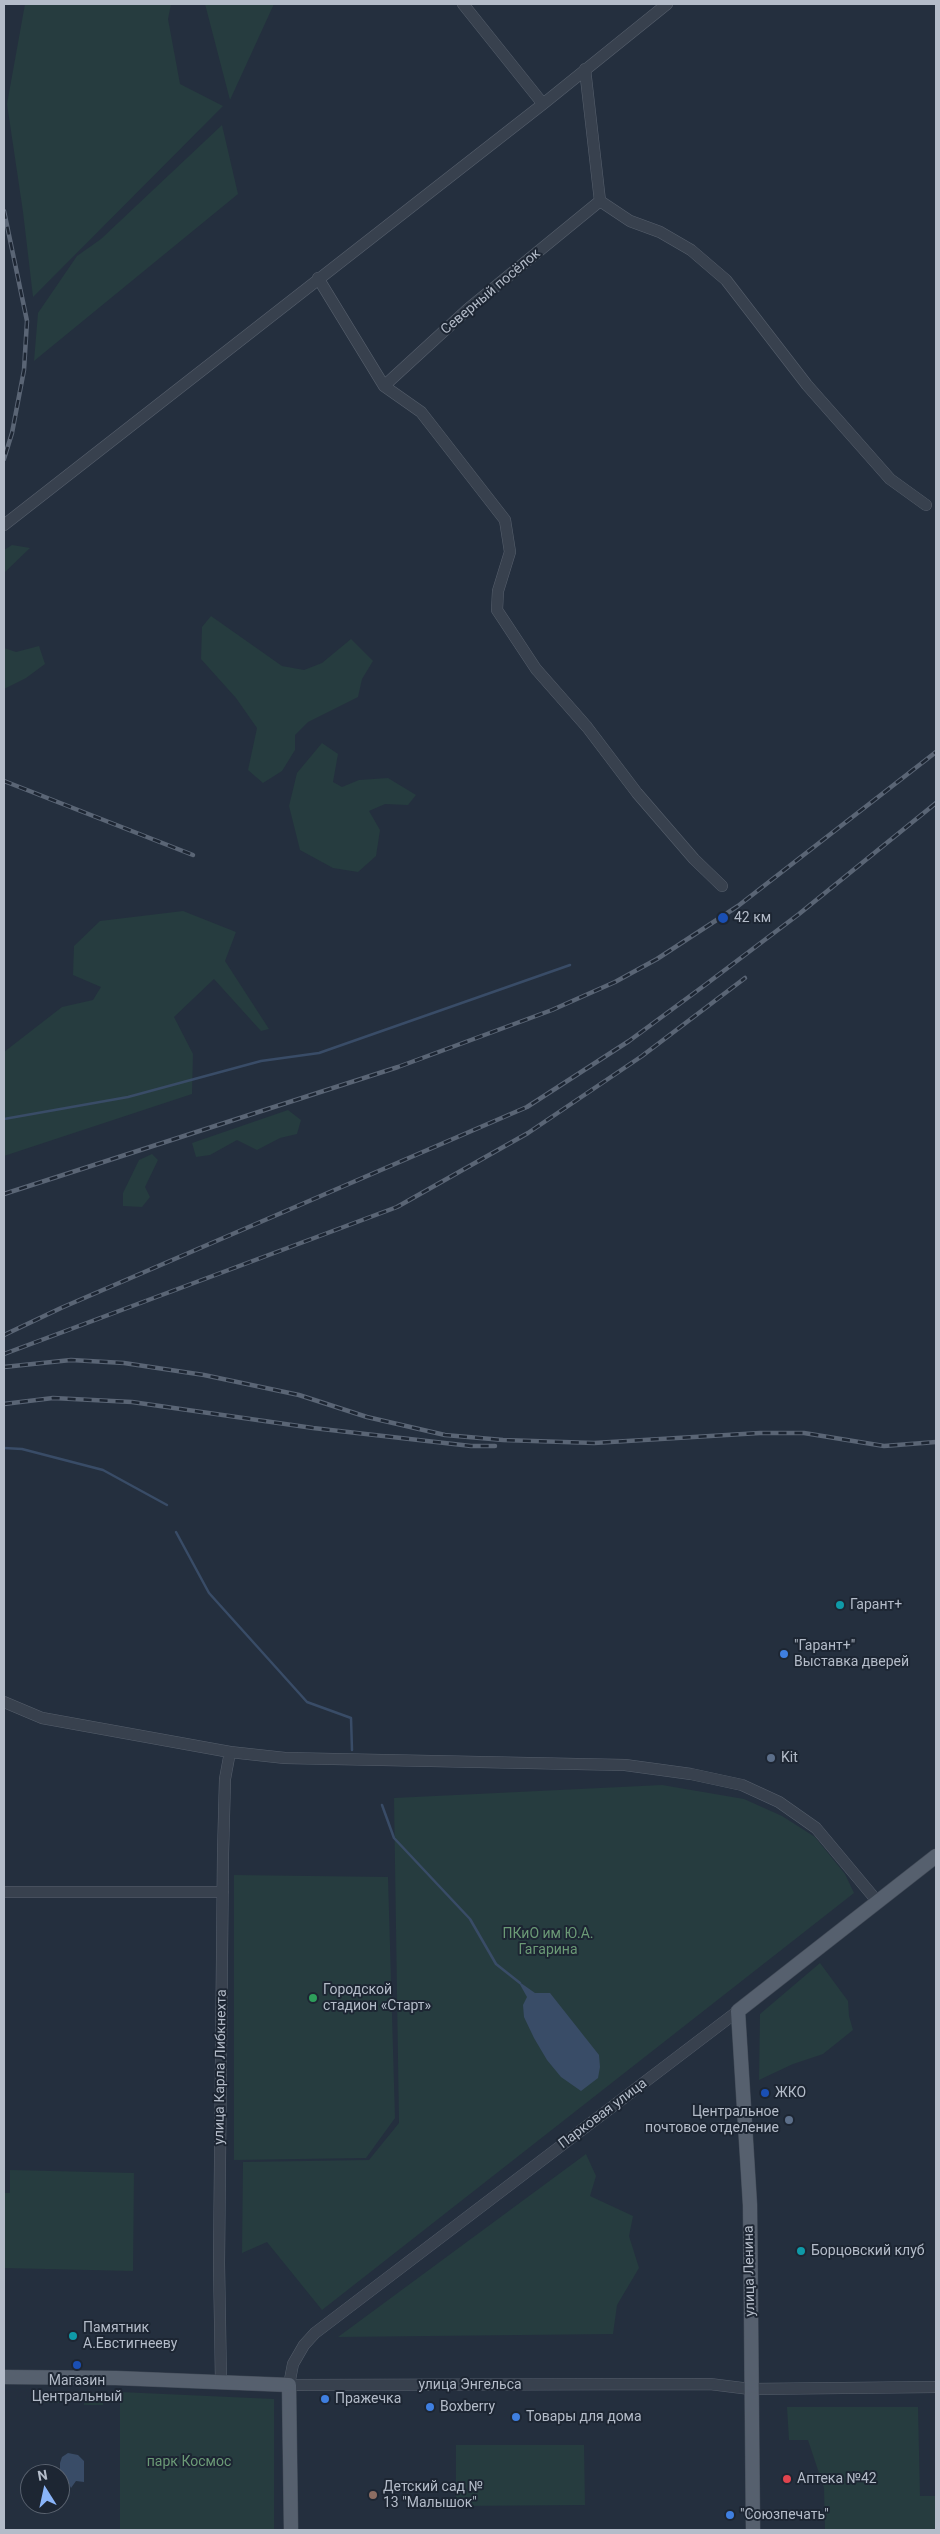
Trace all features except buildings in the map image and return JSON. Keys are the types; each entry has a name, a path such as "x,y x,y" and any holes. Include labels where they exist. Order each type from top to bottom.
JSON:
{"main road":[{"name":"Парковая улица","path":"738,2011 936,1856"},
{"name":"улица Ленина","path":"738,2011 749,2199 753,2530"},
{"name":"улица Энгельса","path":"4,2377 290,2385"},
{"path":"290,2385 291,2530"}],"street":[{"path":"463,4 543,104"},
{"path":"4,525 543,104 667,4"},
{"path":"585,69 600,201 630,222 660,232 691,250 726,280 807,385 890,479 926,505"},
{"name":"Северный посёлок","path":"384,386 468,309 600,201"},
{"path":"318,278 384,386 421,412 505,520 510,552 498,591 497,610 536,669 587,727 637,793 694,860 722,886"},
{"path":"4,1702 42,1718 230,1752 285,1758 625,1765 691,1774 742,1785 779,1802 816,1828 877,1901"},
{"name":"улица Карла Либкнехта","path":"222,2382 219,2263 223,1892 225,1780 230,1752"},
{"path":"4,1892 223,1892"},
{"name":"Парковая улица","path":"290,2385 293,2364 304,2345 315,2333 738,2011"},
{"name":"улица Энгельса","path":"290,2385 710,2384 750,2388 936,2387"}],"green space":[{"path":"25,4 171,4 168,19 180,84 223,106 33,297 7,104"},
{"path":"205,4 274,4 230,100"},
{"path":"222,125 238,194 34,361 38,313 77,256 101,239"},
{"path":"12,545 30,548 4,573 4,550"},
{"path":"211,616 282,666 304,670 322,663 351,639 373,661 362,679 358,697 308,722 295,735 295,750 282,771 263,783 248,770 257,728 236,698 201,659 202,627"},
{"path":"39,646 45,664 26,678 4,689 4,648 16,652"},
{"path":"322,743 338,754 333,782 342,787 359,780 388,778 416,795 408,805 385,804 369,811 380,830 376,856 358,872 333,868 300,850 289,806 297,773"},
{"path":"183,911 236,932 225,961 269,1029 261,1031 214,979 174,1017 193,1054 192,1094 4,1156 4,1052 62,1007 93,1000 101,987 73,975 74,946 100,921"},
{"path":"288,1110 301,1120 297,1134 280,1138 257,1150 237,1140 210,1155 196,1157 192,1143"},
{"path":"152,1154 158,1160 145,1187 150,1197 142,1207 123,1206 123,1193 139,1160"},
{"name":"ПКиО им Ю.А. Гагарина","path":"662,1785 744,1799 782,1816 815,1837 845,1874 854,1893 322,2310 267,2242 242,2253 243,2162 369,2160 399,2123 394,1798"},
{"name":"Городской стадион «Старт»","path":"234,1875 388,1877 395,2118 366,2158 234,2160"},
{"path":"820,1963 848,2001 849,2016 853,2030 823,2054 793,2064 759,2080 760,2014"},
{"path":"586,2154 596,2176 590,2196 633,2216 629,2236 639,2268 617,2305 613,2334 338,2337"},
{"path":"10,2170 134,2173 133,2271 4,2268 4,2193 10,2193"},
{"path":"42,2392 61,2392 61,2403 42,2403"},
{"name":"парк Космос","path":"120,2392 274,2399 274,2530 120,2530"},
{"path":"84,2393 103,2394 103,2405 84,2405"},
{"path":"787,2407 918,2407 920,2496 936,2496 936,2530 825,2530 824,2488 808,2440 789,2440"},
{"path":"456,2445 584,2445 585,2505 456,2506"}],"water":[{"path":"518,1981 535,1993 550,1993 599,2055 600,2067 598,2078 581,2091 561,2077 547,2060 534,2038 524,2017 523,2005 527,1997"},
{"path":"68,2453 78,2455 84,2461 84,2482 76,2481 71,2488 70,2464 60,2464 62,2457"}],"waterway":[{"path":"4,1119 128,1097 261,1061 319,1053 570,965"},
{"path":"4,1448 22,1449 103,1470 167,1505"},
{"path":"176,1532 209,1593 307,1702 351,1718 352,1750"},
{"path":"382,1805 394,1838 470,1919 496,1964 520,1983"}],"railway":[{"path":"4,211 27,321 24,370 12,433 4,459"},
{"path":"4,1194 398,1067 552,1010 615,982 657,959 738,906 936,752"},
{"path":"4,781 193,855"},
{"path":"4,1335 61,1308 527,1107 629,1041 705,985 799,914 936,803"},
{"path":"4,1354 397,1207 528,1133 642,1056 745,978"},
{"path":"4,1367 71,1360 124,1363 204,1375 299,1395 367,1417 445,1435 503,1440 594,1443 760,1433 804,1433 884,1446 936,1442"},
{"path":"4,1404 53,1398 132,1402 313,1428 471,1446 495,1446"}],"place":[{"name":"42 км","path":"723,918"},
{"name":"Гарант+","path":"840,1605"},
{"name":"\"Гарант+\" Выставка дверей","path":"784,1654"},
{"name":"Kit","path":"771,1758"},
{"name":"Городской стадион «Старт»","path":"313,1998"},
{"name":"ЖКО","path":"765,2093"},
{"name":"Центральное почтовое отделение","path":"789,2120"},
{"name":"Борцовский клуб","path":"801,2251"},
{"name":"Памятник А.Евстигнееву","path":"73,2336"},
{"name":"Магазин Центральный","path":"77,2365"},
{"name":"Пражечка","path":"325,2399"},
{"name":"Boxberry","path":"430,2407"},
{"name":"Товары для дома","path":"516,2417"},
{"name":"Аптека №42","path":"787,2479"},
{"name":"Детский сад № 13 \"Малышок\"","path":"373,2495"},
{"name":"\"Союзпечать\"","path":"730,2515"}]}
